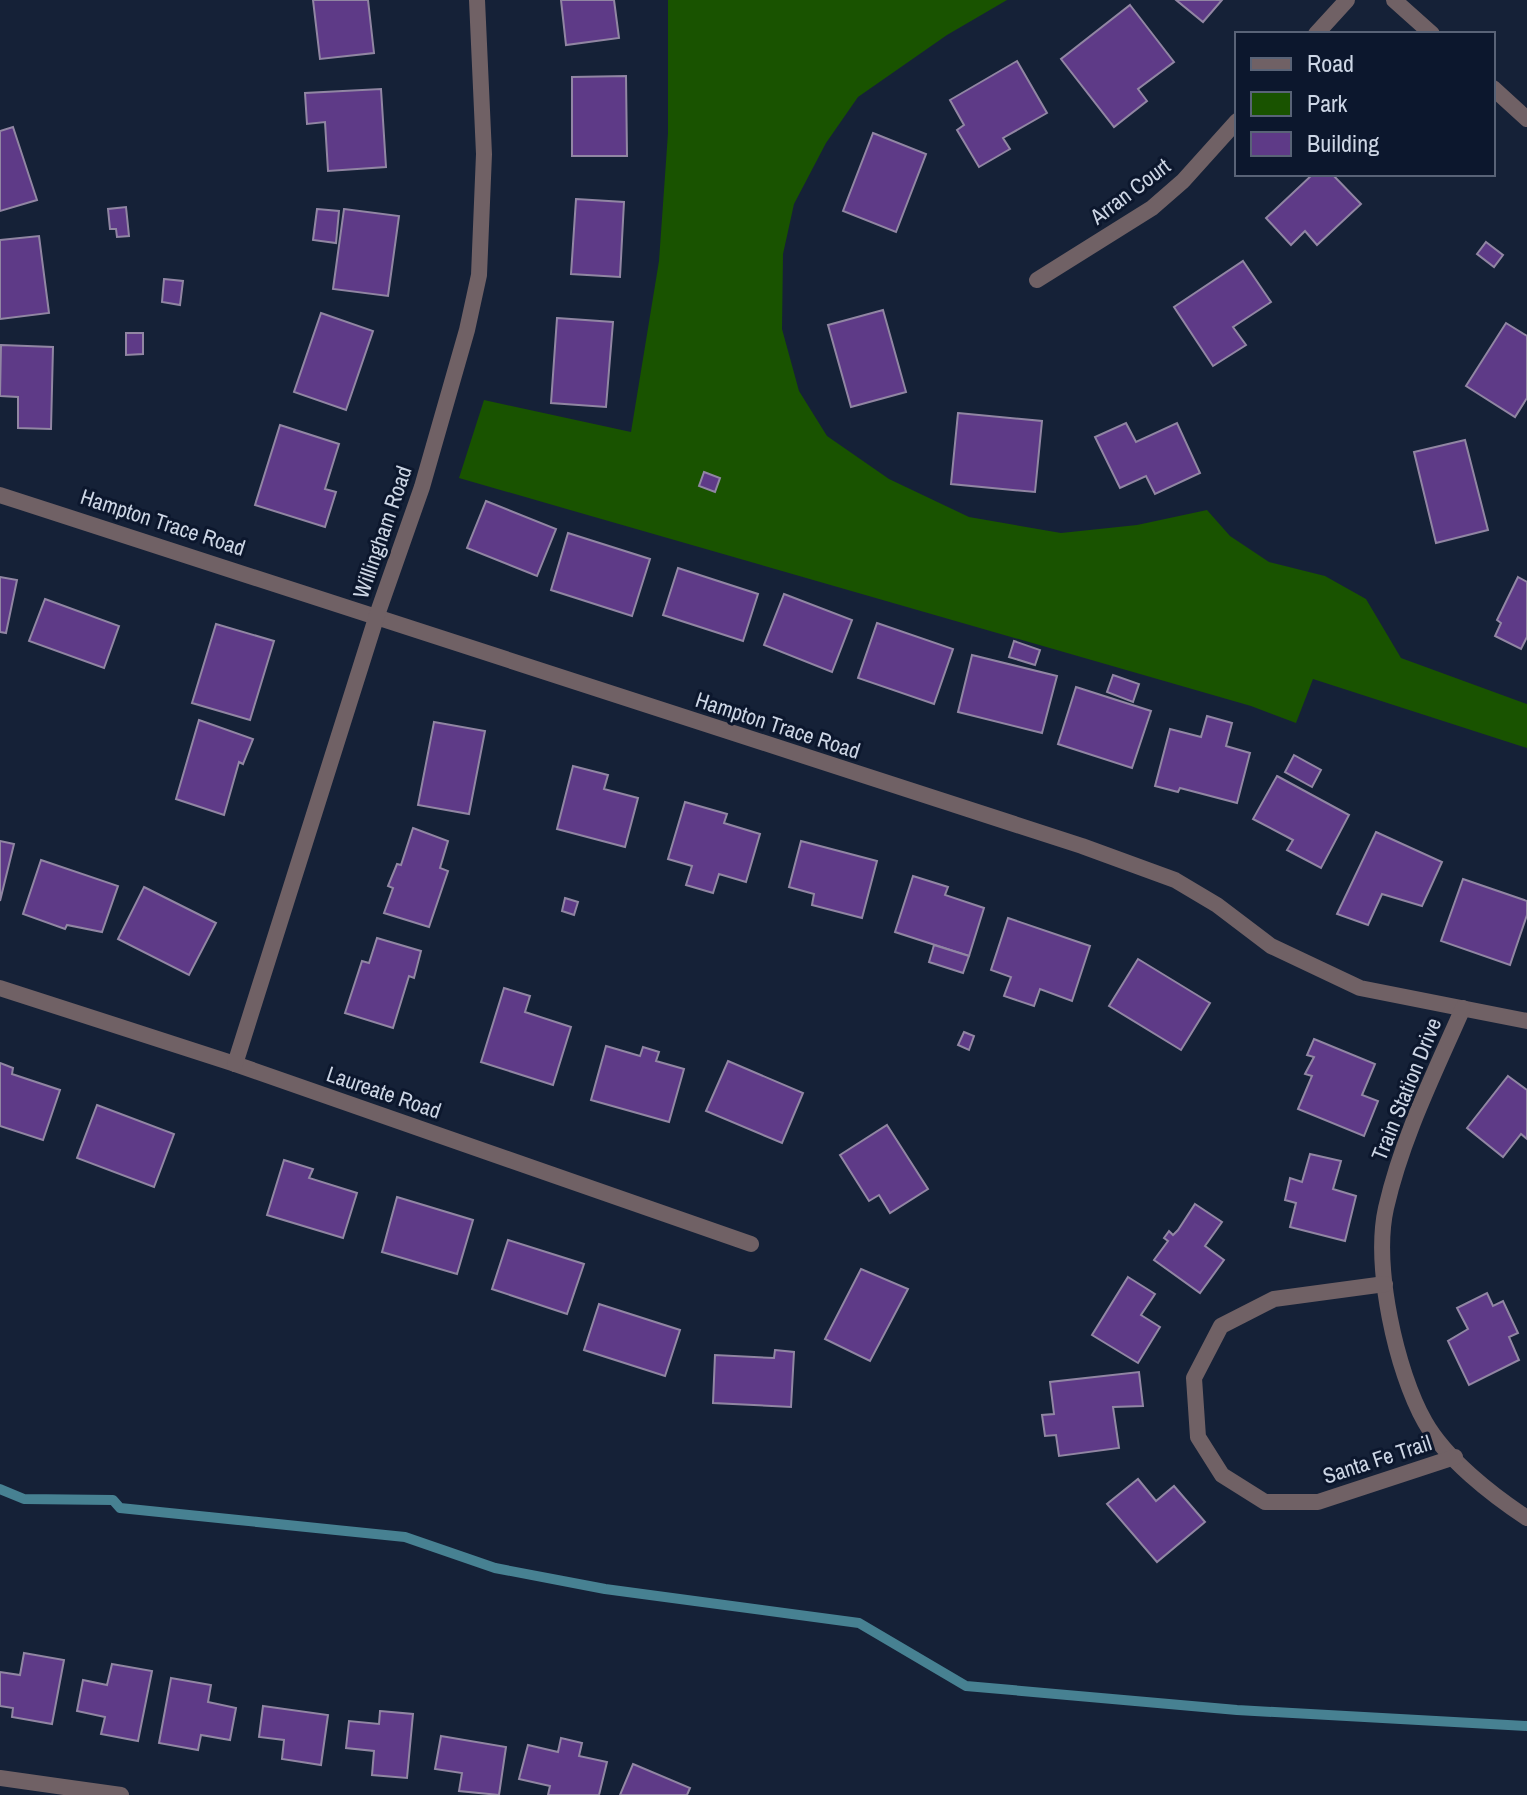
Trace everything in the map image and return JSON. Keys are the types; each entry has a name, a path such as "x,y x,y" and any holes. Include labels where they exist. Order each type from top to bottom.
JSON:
{"street":[{"name":"Willingham Road","path":"235,1064 449,399 479,275 484,154 477,0"},
{"path":"1318,32 1347,0"},
{"path":"1394,0 1430,32"},
{"path":"1495,90 1527,119"},
{"name":"Arran Court","path":"1037,280 1152,208 1183,181 1235,123"},
{"name":"Hampton Trace Road","path":"0,495 1082,846 1175,880 1217,905 1271,946 1360,988 1527,1021"},
{"name":"Laureate Road","path":"0,988 235,1064 751,1244"},
{"name":"Train Station Drive","path":"1463,1008 1406,1137 1385,1212 1385,1284 1395,1345 1426,1423 1483,1489 1527,1518"},
{"name":"Santa Fe Trail","path":"1385,1284 1274,1299 1221,1326 1194,1378 1198,1437 1222,1475 1265,1502 1318,1502 1455,1457"},
{"path":"0,1778 121,1795"}],"green space":[{"path":"668,0 1007,0 947,35 858,97 826,143 794,204 783,254 782,329 799,391 827,436 889,479 969,517 1061,533 1137,525 1207,510 1230,536 1269,562 1325,576 1366,599 1401,658 1527,704 1527,748 1313,679 1296,723 1251,706 459,478 484,400 631,432 659,261 668,133"}],"building":[{"path":"313,0 368,0 374,53 320,59"},
{"path":"561,0 614,0 619,38 566,45"},
{"path":"1176,0 1222,0 1203,22"},
{"path":"1130,5 1174,62 1138,89 1147,101 1114,127 1061,59"},
{"path":"1017,61 1047,113 1003,138 1010,149 979,167 957,130 964,125 950,100"},
{"path":"626,76 627,156 572,156 572,77"},
{"path":"381,89 386,167 328,171 325,122 307,124 305,93"},
{"path":"13,127 37,200 0,211 0,131"},
{"path":"873,133 926,154 896,232 843,211"},
{"path":"1311,176 1334,176 1361,204 1317,245 1305,231 1291,245 1266,218"},
{"path":"576,199 624,202 620,277 571,274"},
{"path":"126,207 129,236 117,237 116,229 110,229 108,209"},
{"path":"317,209 339,211 336,243 313,240"},
{"path":"344,209 399,216 388,296 333,289"},
{"path":"39,236 49,313 0,319 0,240"},
{"path":"1486,242 1503,255 1494,267 1477,254"},
{"path":"1243,261 1271,302 1233,327 1246,345 1213,366 1174,307"},
{"path":"164,279 183,281 180,305 162,302"},
{"path":"883,310 906,392 851,407 828,325"},
{"path":"321,313 373,331 346,410 294,392"},
{"path":"557,318 613,322 606,407 551,403"},
{"path":"1506,323 1527,336 1527,398 1515,417 1466,386"},
{"path":"126,333 143,333 143,354 126,355"},
{"path":"1,345 53,347 51,429 18,428 18,397 0,396"},
{"path":"958,413 1042,421 1035,492 951,484"},
{"path":"1126,423 1136,442 1177,423 1200,473 1155,494 1146,476 1120,488 1095,437"},
{"path":"280,425 339,444 325,489 336,492 325,527 255,505"},
{"path":"1465,440 1488,530 1436,543 1414,452"},
{"path":"704,472 720,478 715,492 699,486"},
{"path":"486,501 556,529 537,576 467,548"},
{"path":"568,533 650,559 632,616 551,590"},
{"path":"678,568 758,594 743,641 663,615"},
{"path":"0,577 17,580 6,633 0,632"},
{"path":"1518,577 1527,582 1527,637 1521,649 1495,636 1501,623 1497,620"},
{"path":"784,594 852,620 832,672 764,645"},
{"path":"45,599 119,626 104,668 29,641"},
{"path":"877,623 953,649 934,704 858,678"},
{"path":"216,624 274,641 250,720 192,703"},
{"path":"1014,641 1040,650 1035,665 1009,657"},
{"path":"972,655 1057,676 1042,733 958,712"},
{"path":"1113,675 1139,684 1133,702 1107,692"},
{"path":"1076,687 1151,711 1132,768 1058,744"},
{"path":"1207,716 1232,723 1226,746 1250,753 1237,803 1180,788 1178,792 1155,786 1170,729 1201,737"},
{"path":"199,720 253,739 243,764 239,762 224,815 176,799"},
{"path":"434,722 485,731 469,814 418,805"},
{"path":"1294,755 1321,770 1312,787 1285,772"},
{"path":"573,766 608,775 604,789 638,798 625,847 557,829"},
{"path":"1277,776 1349,815 1321,868 1287,850 1293,840 1253,819"},
{"path":"685,802 727,814 724,823 760,834 746,882 719,874 713,893 686,885 692,866 668,859"},
{"path":"413,828 448,841 440,868 448,871 429,927 384,913 393,888 388,886 397,864 401,865"},
{"path":"1376,832 1442,862 1422,906 1382,894 1368,925 1337,914"},
{"path":"0,841 14,844 0,901"},
{"path":"801,841 877,861 862,918 812,905 814,894 789,887"},
{"path":"41,860 118,886 102,932 67,925 65,929 23,914"},
{"path":"913,876 948,887 945,895 984,908 969,956 895,932"},
{"path":"1463,879 1527,901 1527,915 1510,965 1441,941"},
{"path":"144,887 216,923 189,975 118,939"},
{"path":"565,898 578,902 574,915 562,911"},
{"path":"1008,918 1090,946 1072,1001 1040,989 1034,1006 1004,996 1011,977 991,970"},
{"path":"377,938 421,951 414,978 409,976 393,1028 345,1013 362,961 369,963"},
{"path":"934,945 969,956 963,973 929,962"},
{"path":"1138,959 1210,1003 1181,1050 1109,1006"},
{"path":"504,988 530,996 525,1012 571,1027 553,1085 481,1062"},
{"path":"964,1032 974,1036 969,1050 958,1045"},
{"path":"1314,1039 1375,1064 1362,1095 1378,1101 1364,1136 1298,1109 1312,1076 1305,1074 1314,1057 1307,1055"},
{"path":"606,1046 640,1056 643,1047 659,1052 656,1061 684,1069 669,1122 591,1100"},
{"path":"728,1061 803,1093 782,1143 706,1111"},
{"path":"0,1063 13,1068 12,1074 60,1090 43,1140 0,1126"},
{"path":"1508,1076 1527,1090 1527,1139 1521,1134 1503,1157 1467,1128"},
{"path":"97,1105 174,1134 154,1187 77,1158"},
{"path":"887,1125 928,1189 890,1213 879,1195 869,1201 840,1155"},
{"path":"1310,1154 1341,1161 1333,1189 1356,1196 1345,1241 1290,1227 1296,1203 1285,1200 1290,1178 1302,1182"},
{"path":"284,1160 313,1169 309,1178 357,1193 343,1238 267,1215"},
{"path":"397,1197 473,1220 457,1274 382,1252"},
{"path":"1195,1204 1222,1222 1205,1246 1224,1260 1200,1293 1154,1260 1168,1241 1164,1238 1169,1231 1173,1235 1178,1230"},
{"path":"508,1240 584,1264 567,1314 492,1289"},
{"path":"861,1269 908,1289 870,1361 825,1339"},
{"path":"1128,1277 1155,1294 1141,1315 1160,1327 1138,1363 1092,1335"},
{"path":"1487,1293 1493,1306 1503,1301 1518,1333 1509,1337 1519,1360 1469,1385 1448,1341 1468,1329 1457,1308"},
{"path":"599,1304 680,1330 665,1376 584,1350"},
{"path":"775,1350 794,1352 791,1407 713,1403 715,1355 774,1358"},
{"path":"1139,1372 1143,1406 1113,1407 1119,1448 1059,1456 1056,1435 1045,1436 1042,1415 1054,1414 1050,1382"},
{"path":"1138,1479 1156,1501 1174,1486 1205,1522 1157,1562 1107,1504"},
{"path":"24,1653 64,1660 52,1724 12,1717 13,1708 0,1706 0,1672 20,1675"},
{"path":"112,1664 152,1671 138,1741 101,1734 105,1717 77,1711 83,1680 107,1685"},
{"path":"171,1678 211,1685 208,1702 236,1708 230,1740 201,1735 198,1750 159,1743"},
{"path":"263,1706 328,1715 321,1765 282,1759 284,1740 259,1737"},
{"path":"380,1711 413,1714 407,1778 372,1775 374,1751 346,1748 349,1721 379,1724"},
{"path":"441,1736 506,1747 499,1795 459,1791 462,1773 435,1769"},
{"path":"561,1738 582,1743 579,1756 607,1762 599,1795 548,1795 550,1786 519,1779 528,1745 558,1752"},
{"path":"633,1764 690,1788 687,1795 620,1795"}],"waterway":[{"path":"0,1489 24,1499 113,1500 120,1508 405,1537 495,1568 605,1589 859,1623 966,1686 1237,1710 1527,1726"}]}
